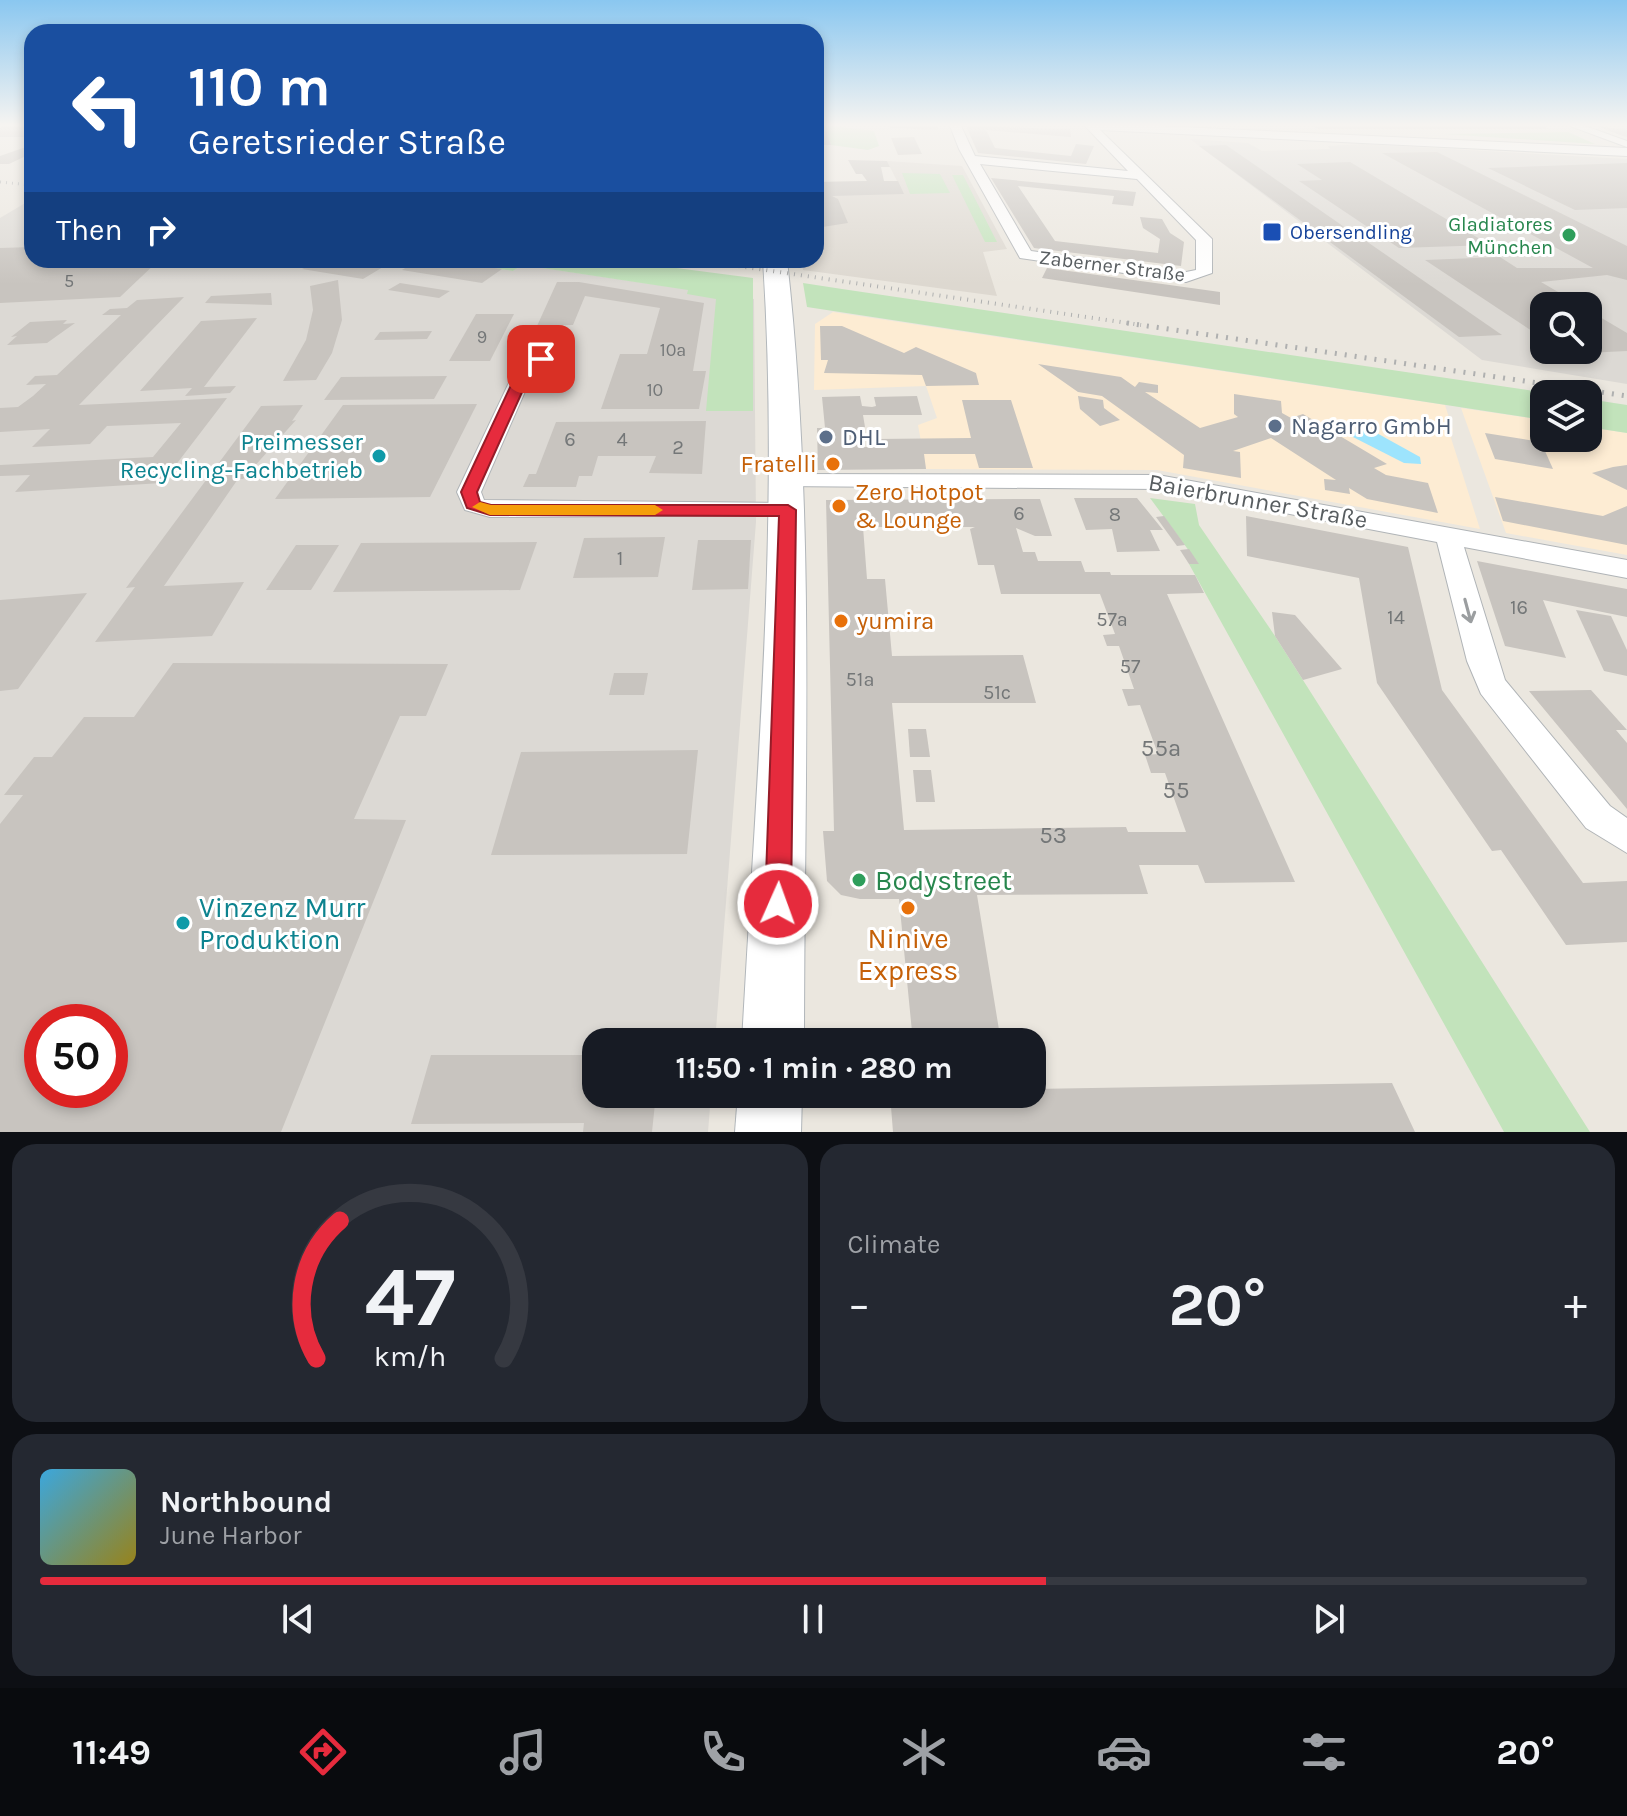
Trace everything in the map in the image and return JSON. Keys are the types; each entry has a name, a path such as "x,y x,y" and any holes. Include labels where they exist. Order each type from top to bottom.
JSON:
{"main road":[{"path":"773,1028 788,496 785,374 776,268"},
{"path":"768,1132 769,1108"}],"street":[{"name":"Zaberner Straße","path":"983,179 1026,255 1198,277 1204,273 1204,239 1144,179"},
{"name":"Baierbrunner Straße","path":"556,349 526,368 469,492 473,505 490,510 1141,480 1627,569"},
{"path":"1448,535 1482,661 1492,686 1598,817 1627,838"}],"shaded area":[{"path":"896,179 969,179 1007,249 983,252 997,296 803,270 824,268 824,182 897,181"},
{"path":"1243,179 1627,179 1627,384 1482,360"},
{"path":"24,204 24,268 493,268 513,271 518,268 542,268 754,299 756,522 716,1028 582,1028 582,1108 710,1108 708,1132 0,1132 0,218"},
{"path":"833,312 1445,405 1453,430 1451,438 1480,529 1157,470 926,469 918,425 937,418 926,386 814,390 815,324"},
{"path":"1461,408 1530,418 1530,452 1602,452 1602,429 1627,433 1627,555 1506,533"}],"green space":[{"path":"904,179 943,179 950,193 910,194"},
{"path":"954,179 965,179 997,242 985,242"},
{"path":"542,268 676,268 753,278 753,411 706,411 716,299 687,294 688,290"},
{"path":"803,283 1530,390 1530,418 807,307"},
{"path":"1602,401 1627,405 1627,433 1602,429"},
{"path":"1150,498 1195,504 1199,525 1275,636 1590,1132 1504,1132 1189,564 1198,563"}],"water":[{"path":"1363,429 1373,431 1420,457 1421,464 1404,463 1349,435"}],"building":[{"path":"865,179 898,181 904,194 832,196 838,199 848,223 824,227 824,182 867,181"},
{"path":"992,179 1136,192 1133,206 1112,204 1114,196 1018,186 1055,241 1158,253 1160,239 1143,228 1140,217 1162,219 1170,233 1184,242 1181,266 1034,248"},
{"path":"1244,179 1275,179 1353,233 1319,234"},
{"path":"1378,179 1490,245 1399,248 1299,181"},
{"path":"1429,179 1491,179 1627,246 1627,280 1607,275 1541,282 1558,292 1530,292 1530,330 1425,260 1500,257 1517,268 1593,268"},
{"path":"1510,179 1627,179 1627,208 1575,210"},
{"path":"1366,241 1502,335 1459,337 1330,242"},
{"path":"24,247 24,268 151,268 120,297 0,303 0,248"},
{"path":"304,268 381,268 363,279"},
{"path":"405,268 502,269 482,283 402,270"},
{"path":"1047,268 1220,292 1220,305 1042,278"},
{"path":"338,280 342,320 332,353 316,380 283,381 306,340 313,310 310,286"},
{"path":"557,282 579,282 704,303 693,371 706,371 699,409 601,409 620,354 647,354 660,308 585,296 573,325 537,326"},
{"path":"400,283 450,291 439,298 388,290"},
{"path":"271,293 272,305 205,303 211,296"},
{"path":"184,297 79,405 227,398 162,483 15,492 30,475 0,476 0,465 153,457 181,423 107,426 90,444 32,447 50,429 0,432 0,408 18,407 46,384 26,385 35,376 57,375 121,315 102,315 110,309 127,308 137,300"},
{"path":"476,314 514,314 490,361 449,361"},
{"path":"257,318 204,387 236,386 230,393 185,396 192,388 140,391 201,321"},
{"path":"1602,318 1627,333 1627,351 1602,352"},
{"path":"67,320 63,324 75,323 47,343 7,345 17,336 11,337 30,322"},
{"path":"820,326 842,326 904,353 916,347 976,373 979,385 926,386 922,375 824,373 828,360 821,360"},
{"path":"432,331 427,339 374,340 380,332"},
{"path":"1038,364 1121,377 1135,387 1139,382 1158,385 1158,393 1145,392 1200,428 1238,417 1234,414 1234,394 1281,401 1282,413 1291,418 1303,414 1387,464 1374,468 1386,475 1428,483 1438,513 1367,499 1349,488 1350,494 1325,490 1324,479 1336,480 1271,438 1233,451 1240,452 1241,478 1183,468 1184,455 1102,396 1078,392"},
{"path":"447,376 434,399 324,400 341,377"},
{"path":"860,396 862,406 872,407 876,406 874,397 917,396 922,415 863,415 865,427 860,427 861,447 878,447 877,439 971,438 962,400 1011,400 1033,468 979,468 975,454 924,454 926,469 818,470 817,428 825,428 822,397"},
{"path":"1078,396 1103,400 1104,408 1120,420 1100,426 1080,409"},
{"name":"Preimesser Recycling-Fachbetrieb","path":"477,404 430,497 275,499 343,405"},
{"path":"303,405 292,421 296,420 243,479 238,479 164,586 244,582 212,636 95,642 135,587 126,588 261,406"},
{"path":"706,421 702,474 649,473 656,456 598,456 592,476 579,476 576,487 523,487 529,474 536,474 556,422"},
{"path":"1485,433 1530,440 1530,452 1545,452 1553,469 1495,459"},
{"path":"1627,465 1627,490 1592,473 1613,467"},
{"path":"1495,497 1603,516 1627,506 1627,545 1503,521"},
{"path":"1074,498 1137,498 1163,530 1150,530 1160,551 1117,552 1112,529 1086,530"},
{"path":"1040,499 1052,536 1035,536 1016,528 1023,552 1035,552 1038,561 1081,561 1085,572 1110,572 1111,575 1195,575 1204,593 1167,594 1295,882 1205,883 1198,865 1139,865 1148,894 977,895 999,1028 912,1028 899,899 860,899 841,895 827,881 823,831 834,831 826,500","holes":["863,527 975,527 970,529 978,565 994,565 1001,594 1100,594 1115,634 1103,635 1107,646 1119,646 1134,689 1122,689 1128,706 1140,705 1158,754 1145,755 1151,773 1165,773 1186,832 1128,832 1126,827 904,830 892,703 1036,703 1023,655 892,656 885,579 867,579"]},
{"path":"1164,516 1185,545 1177,546 1156,517"},
{"path":"1246,516 1408,547 1442,690 1583,883 1627,881 1627,942 1566,945 1501,850 1492,851 1377,683 1359,578 1247,556"},
{"path":"665,537 658,577 573,578 584,538"},
{"path":"698,540 751,540 748,589 692,590"},
{"path":"537,542 520,590 333,592 361,543"},
{"path":"296,545 339,545 311,590 266,590"},
{"path":"1189,549 1199,564 1189,564 1180,550"},
{"path":"1477,561 1627,589 1627,617 1543,600 1566,658 1505,646"},
{"path":"87,593 18,689 0,691 0,600"},
{"path":"1576,610 1611,616 1627,650 1627,676 1604,671"},
{"path":"1272,612 1295,615 1342,669 1303,680 1275,636"},
{"name":"Vinzenz Murr Produktion","path":"173,663 448,664 426,716 400,716 354,819 406,820 281,1132 0,1132 0,824 23,795 4,795 34,757 52,757 84,717 134,717"},
{"path":"614,673 648,673 644,695 609,695"},
{"path":"1591,690 1627,730 1616,730 1627,743 1627,809 1529,691"},
{"path":"908,729 926,729 930,757 910,757"},
{"path":"698,750 687,854 491,855 521,752"},
{"path":"913,770 931,770 935,802 916,802"},
{"path":"431,1055 582,1055 582,1108 655,1108 652,1132 583,1132 584,1123 411,1124"},
{"path":"1392,1083 1415,1132 893,1132 891,1108 1046,1108 1046,1089"}],"railway":[{"path":"0,182 24,184"},
{"path":"752,268 1141,325"},
{"path":"1127,323 1627,396"}],"slow traffic":[{"path":"480,507 490,510 655,510"}],"place":[{"name":"Obersendling","path":"1272,232"},
{"name":"Gladiatores München","path":"1569,235"},
{"name":"Nagarro GmbH","path":"1275,426"},
{"name":"DHL","path":"826,437"},
{"name":"Preimesser Recycling-Fachbetrieb","path":"379,456"},
{"name":"Fratelli","path":"833,464"},
{"name":"Zero Hotpot & Lounge","path":"839,506"},
{"name":"yumira","path":"841,621"},
{"name":"Bodystreet","path":"859,880"},
{"name":"Ninive Express","path":"908,908"},
{"name":"Vinzenz Murr Produktion","path":"183,923"}],"route":[{"path":"541,359 526,368 469,492 473,505 490,510 788,510 778,904"}]}
